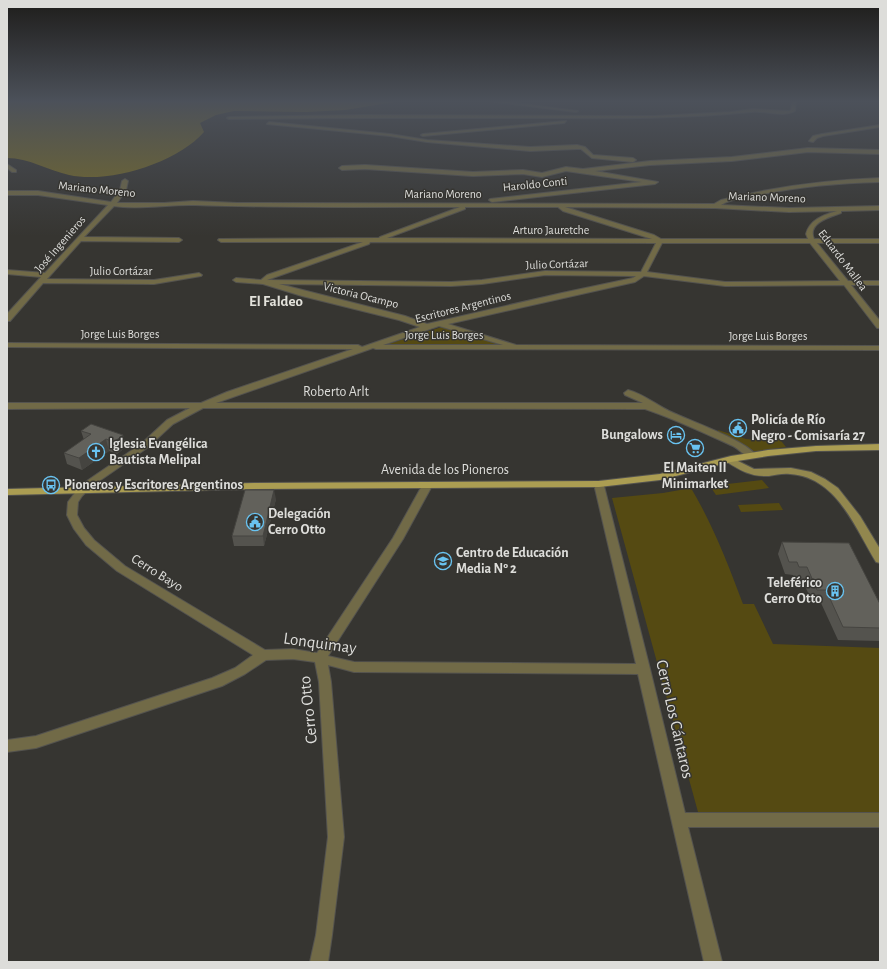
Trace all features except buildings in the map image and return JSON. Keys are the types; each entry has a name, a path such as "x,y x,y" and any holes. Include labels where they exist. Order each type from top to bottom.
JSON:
{"main road":[{"name":"Avenida de los Pioneros","path":"7,492 81,489 428,484 599,484 637,481 668,476 751,455 812,448 880,447"},
{"path":"730,460 746,470 763,473 790,471 804,472 819,478 842,500 858,521 880,559"}],"street":[{"path":"499,146 538,150 576,147 583,148 592,156 650,163"},
{"path":"342,168 365,167 473,174 523,172 542,175 566,169 583,171 650,163 732,159 821,150 880,152"},
{"path":"7,166 14,171"},
{"name":"Haroldo Conti","path":"264,282 264,279 268,276 375,240 469,205 516,196 655,182 583,171"},
{"path":"715,206 723,201 768,190 845,181 880,180"},
{"name":"José Ingenieros","path":"7,319 112,204 123,190 124,181"},
{"name":"Mariano Moreno","path":"7,193 38,193 112,204 164,205 193,202 237,205 715,206 789,210 880,208"},
{"path":"558,205 565,210 652,236 660,241 643,274"},
{"name":"Eduardo Mallea","path":"857,208 831,215 818,221 811,226 809,234 812,241 880,326"},
{"path":"79,239 179,240"},
{"name":"Arturo Jauretche","path":"221,240 880,241"},
{"path":"284,271 287,286"},
{"path":"7,272 47,274"},
{"name":"Julio Cortázar","path":"287,286 451,284 482,282 545,273 643,274 725,284 880,284"},
{"name":"Escritores Argentinos","path":"81,489 144,446 170,422 201,406 230,394 427,327 562,295 635,280 643,274"},
{"name":"Julio Cortázar","path":"42,281 154,282 199,275"},
{"path":"236,280 264,282"},
{"name":"Victoria Ocampo","path":"264,282 287,286 402,318 427,327"},
{"path":"439,324 503,341 519,348"},
{"name":"Jorge Luis Borges","path":"7,346 880,348"},
{"path":"628,393 646,401 664,412 740,446 751,455"},
{"name":"Roberto Arlt","path":"7,406 633,405 646,406 664,412"},
{"name":"Cerro Otto","path":"319,962 324,935 336,837 325,682 320,658 398,539 428,484"},
{"name":"Cerro Los Cántaros","path":"599,484 713,962"},
{"name":"Cerro Bayo","path":"81,489 72,506 72,514 76,524 101,553 135,578 263,655"},
{"name":"Lonquimay","path":"7,746 36,742 217,682 240,671 263,655 293,654 320,658 342,666 354,667 644,669"},
{"path":"680,820 880,820"}],"shaded area":[{"path":"7,146 187,146 160,162 122,174 103,176 85,177 69,175 23,160 7,158"},
{"path":"442,327 503,344 504,346 382,346"},
{"path":"718,430 746,439 758,440 778,437 786,447 751,452 745,446 718,435"},
{"path":"762,480 769,488 716,495 710,486"},
{"path":"691,488 726,559 743,604 754,604 773,644 880,648 880,812 698,812 612,498 663,493"},
{"path":"779,503 783,510 741,512 738,505"}],"place":[{"name":"Policía de Río Negro - Comisaría 27","path":"738,428"},
{"name":"Bungalows","path":"676,435"},
{"name":"El Maiten II Minimarket","path":"695,448"},
{"name":"Iglesia Evangélica Bautista Melipal","path":"96,452"},
{"name":"Pioneros y Escritores Argentinos","path":"51,485"},
{"name":"Delegación Cerro Otto","path":"255,522"},
{"name":"Centro de Educación Media Nº 2","path":"443,561"},
{"name":"Teleférico Cerro Otto","path":"835,591"}],"district":[{"name":"El Faldeo","path":"276,301"}]}
